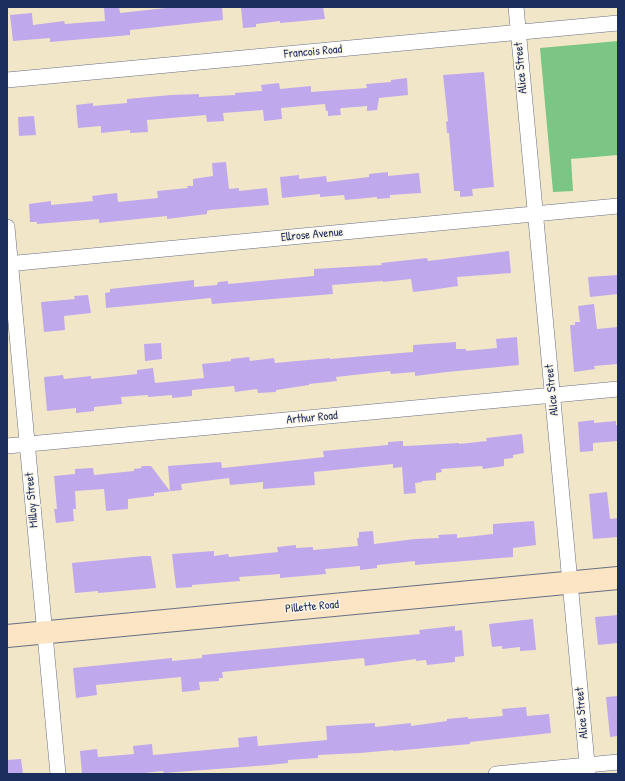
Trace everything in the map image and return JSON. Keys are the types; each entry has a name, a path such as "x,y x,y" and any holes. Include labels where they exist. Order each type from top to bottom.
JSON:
{"street":[{"name":"Alice Street","path":"516,7 588,770"},
{"name":"Francois Road","path":"7,80 618,23"},
{"name":"Ellrose Avenue","path":"9,264 618,206"},
{"name":"Milloy Street","path":"7,227 9,264 58,774"},
{"name":"Arthur Road","path":"7,446 618,389"},
{"name":"Pillette Road","path":"7,636 618,578"},
{"path":"496,774 588,770 618,762"}],"green space":[{"path":"618,41 618,155 571,159 573,191 553,192 540,48"}],"building":[{"path":"104,7 119,7 120,13 175,7 222,7 223,20 130,30 130,35 50,42 50,38 13,41 10,15 32,13 33,25 64,21 65,24 105,21"},
{"path":"323,7 325,19 280,23 280,21 256,24 256,27 243,28 241,8"},
{"path":"484,72 494,187 472,189 473,196 460,197 460,191 454,191 449,133 447,133 446,122 448,121 443,75"},
{"path":"407,78 408,95 379,98 377,110 367,111 367,106 342,108 340,109 341,115 328,116 328,111 326,111 325,104 281,108 282,119 264,121 263,110 223,113 224,121 207,122 206,115 147,120 148,132 130,133 130,130 101,133 101,126 78,128 76,105 93,103 93,106 127,103 127,99 171,95 199,94 199,97 235,95 235,93 262,91 261,85 279,83 280,89 311,86 311,92 367,88 366,84 391,82 391,80"},
{"path":"34,116 36,135 19,136 18,117"},
{"path":"226,162 229,189 239,188 239,191 267,188 269,205 210,210 207,211 207,214 167,219 167,216 99,223 99,219 37,224 37,222 30,222 29,204 51,201 51,205 93,201 92,196 117,193 118,202 158,198 157,191 188,188 187,186 193,186 193,179 213,176 212,163"},
{"path":"388,172 388,176 419,173 421,193 390,195 390,198 377,199 377,197 345,200 344,195 320,197 320,194 282,198 280,177 299,175 299,179 326,176 327,182 369,177 369,174"},
{"path":"509,251 511,273 457,277 458,286 431,290 413,292 411,279 332,285 333,294 212,304 211,298 106,308 105,293 110,292 110,289 194,280 194,287 217,285 218,282 228,281 228,284 314,276 314,269 382,265 381,263 427,258 428,261"},
{"path":"618,275 618,294 590,297 588,277"},
{"path":"88,295 91,313 64,316 65,330 44,332 41,302 75,299 74,296"},
{"path":"594,304 597,329 618,327 618,364 594,366 595,369 574,372 570,325 575,325 575,322 580,322 578,306"},
{"path":"517,337 519,365 415,376 415,372 391,374 390,371 336,377 337,381 309,384 276,390 276,392 258,393 257,389 235,392 234,386 192,390 192,396 172,398 172,395 121,397 122,404 94,407 94,411 76,413 76,408 47,411 44,377 63,375 64,379 91,376 91,379 137,374 137,370 153,368 155,383 204,378 202,364 231,361 231,359 249,357 250,361 274,358 275,363 330,359 413,352 413,345 456,342 456,349 466,349 466,351 497,348 496,339"},
{"path":"161,343 162,359 145,361 144,344"},
{"path":"594,420 594,423 616,421 616,425 618,425 618,441 593,443 593,451 580,452 578,422"},
{"path":"522,434 524,453 513,455 513,458 504,459 504,466 483,469 482,466 441,469 442,472 436,473 436,480 415,483 416,493 404,494 402,467 393,468 393,464 314,472 315,485 263,489 263,482 230,485 229,478 181,484 182,490 154,493 154,496 128,499 128,509 106,511 104,489 75,491 76,509 73,509 74,521 56,523 54,509 57,509 54,476 75,474 75,469 93,468 94,475 134,471 134,469 142,468 141,466 151,466 170,491 168,466 221,462 222,468 324,457 323,451 388,445 388,442 403,441 403,446 459,444 487,441 486,438"},
{"path":"607,492 610,519 618,518 618,537 593,539 589,494"},
{"path":"534,521 536,545 513,548 513,557 415,565 415,561 377,565 377,568 360,570 360,566 325,569 326,574 280,578 280,574 239,577 240,581 192,585 192,587 176,588 172,554 214,551 214,556 228,554 229,557 278,552 277,547 296,545 296,548 313,547 313,550 358,546 357,538 359,538 359,532 373,531 374,544 415,539 439,538 438,535 457,534 457,538 493,534 493,524"},
{"path":"151,556 156,588 98,593 98,591 75,593 72,563"},
{"path":"618,615 618,643 598,645 595,617"},
{"path":"533,619 536,650 520,651 520,647 502,649 502,646 492,647 489,624"},
{"path":"455,626 455,631 462,630 464,656 455,657 455,662 427,665 426,660 416,661 416,659 365,666 364,658 222,672 223,678 219,678 219,681 199,682 200,690 182,692 181,677 96,685 97,695 76,698 73,668 172,658 172,661 202,658 202,655 420,634 419,630"},
{"path":"618,696 618,736 610,737 606,697"},
{"path":"526,707 527,716 549,714 551,733 470,742 470,744 393,751 318,755 318,758 288,760 288,763 269,765 164,773 163,771 135,774 82,774 80,751 97,749 98,757 134,754 133,746 152,744 153,755 239,747 238,738 257,736 258,746 327,740 326,726 375,723 375,727 411,723 411,726 447,721 447,719 503,716 502,709"},
{"path":"21,759 23,774 7,774 7,760"}]}
